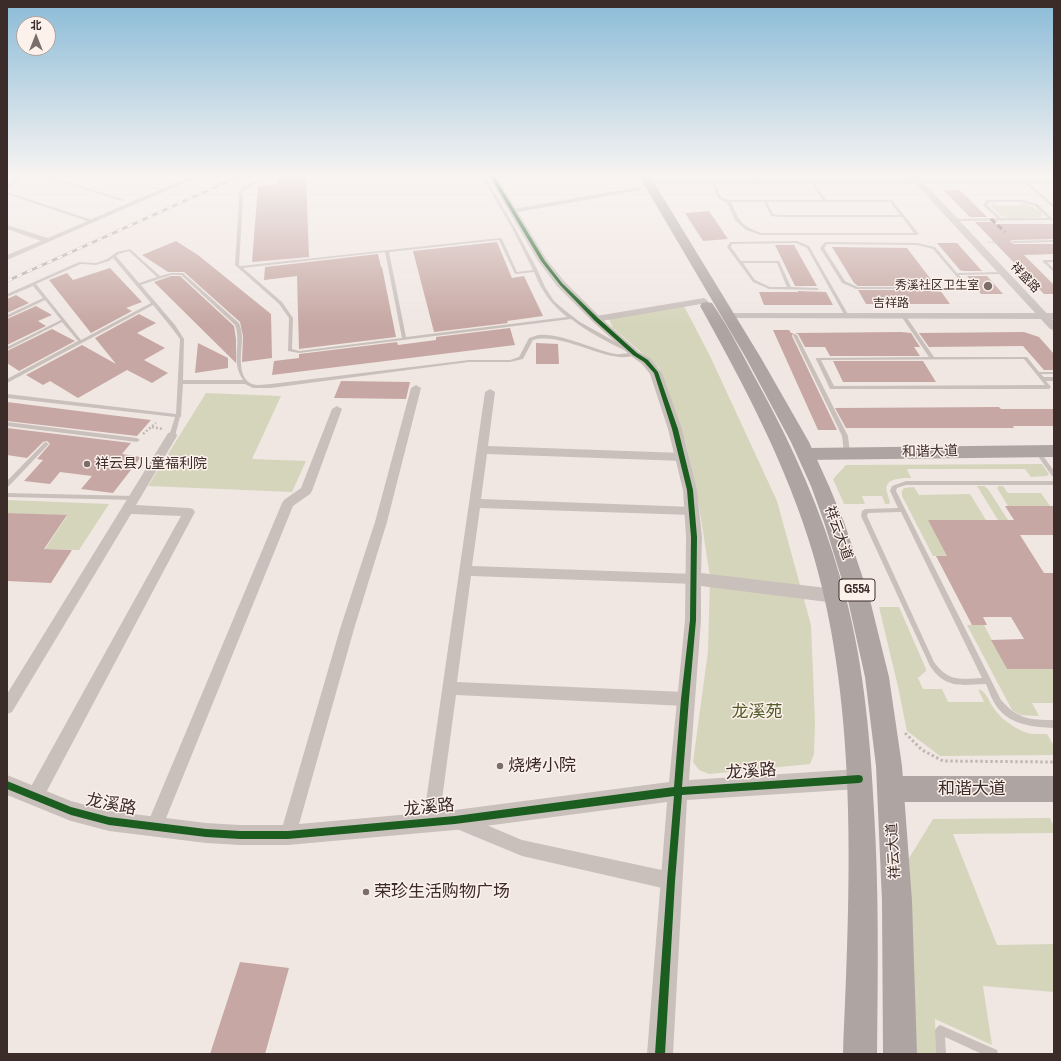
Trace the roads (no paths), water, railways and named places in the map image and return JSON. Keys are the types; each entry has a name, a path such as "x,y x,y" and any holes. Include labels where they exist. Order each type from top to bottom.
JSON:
{"highway":[{"name":"祥云大道","path":"665,226 715,312 765,410 786,455 812,520 835,596 850,673 854,709 862,829 863,912 860,1054"},
{"name":"祥云大道","path":"665,226 715,312 779,402 806,454 844,548 869,635 883,715 891,789 898,924 900,1054"},
{"path":"859,779 891,789"}],"main road":[{"name":"和谐大道","path":"806,454 1054,451"},
{"name":"和谐大道","path":"891,789 1054,790"}],"street":[{"path":"7,258 82,226"},
{"path":"522,226 543,261 569,293 634,354 646,361 659,379 683,457 693,511 695,579 693,620 685,699 671,881 660,1054"},
{"name":"祥盛路","path":"958,226 1054,327"},
{"path":"7,227 47,240"},
{"name":"吉祥路","path":"596,319 715,312 847,316 1054,316"},
{"path":"288,835 347,629 381,522 416,388"},
{"path":"431,822 490,392"},
{"path":"154,827 288,503 306,491 337,409"},
{"path":"7,708 172,436"},
{"path":"482,450 683,457"},
{"path":"475,503 693,511"},
{"path":"35,796 190,512 132,504"},
{"path":"466,570 695,579 835,596"},
{"path":"449,688 685,699"},
{"name":"龙溪路","path":"7,785 71,811 109,821 240,835 288,835 455,820 678,791 859,779"},
{"path":"455,820 522,848 671,881"}],"lane":[{"path":"239,226 237,265 281,303 291,318 290,350 299,352 571,318"},
{"path":"511,226 553,303 571,318 602,338 634,354"},
{"path":"742,226 746,229 762,234 917,234 910,226"},
{"path":"239,267 500,239 516,273 536,271"},
{"path":"817,289 769,288 754,281 729,247 731,243 797,242 808,246 847,316"},
{"path":"1013,242 1054,242"},
{"path":"826,243 917,244 934,248 956,274 964,283 958,288 857,288 843,282 822,248 826,243"},
{"path":"7,296 80,263 96,264 114,257 118,253 130,250 160,278"},
{"path":"387,251 404,339"},
{"path":"114,257 154,303 182,339 179,416 172,436"},
{"path":"1054,261 1044,261 1054,271"},
{"path":"740,262 778,262 790,288"},
{"path":"956,274 1003,273"},
{"path":"138,285 171,274 182,274 237,324 240,331 239,367 241,376 246,382 253,386 271,386 469,361 510,361 521,358 531,339 541,336 552,337 614,355 626,356 634,354"},
{"path":"34,284 81,342"},
{"path":"7,317 46,298"},
{"path":"7,381 154,303"},
{"path":"903,316 932,358"},
{"path":"7,349 63,320"},
{"path":"795,335 845,436 848,453"},
{"path":"1025,358 1037,373 1049,387 832,388 818,359 1025,358"},
{"path":"1037,373 1054,373"},
{"path":"1042,379 1054,379"},
{"path":"181,382 246,382"},
{"path":"7,396 179,416"},
{"path":"7,424 137,440"},
{"path":"7,485 46,444"},
{"path":"1037,451 1054,475"},
{"path":"1054,483 906,483 898,484 894,487 893,491 998,702 1004,710 1018,720 1026,723 1054,724"},
{"path":"7,495 132,504"},
{"path":"902,510 872,510 865,512 864,516 932,664 940,676 950,681 988,681"},
{"path":"941,1054 940,1030 993,1054"}],"railway":[{"path":"7,281 130,226"}],"place":[{"name":"秀溪社区卫生室","path":"988,286"},
{"name":"祥云县儿童福利院","path":"87,464"},
{"name":"烧烤小院","path":"500,766"},
{"name":"荣珍生活购物广场","path":"366,892"}],"park label":[{"name":"龙溪苑","path":"757,712"}]}
